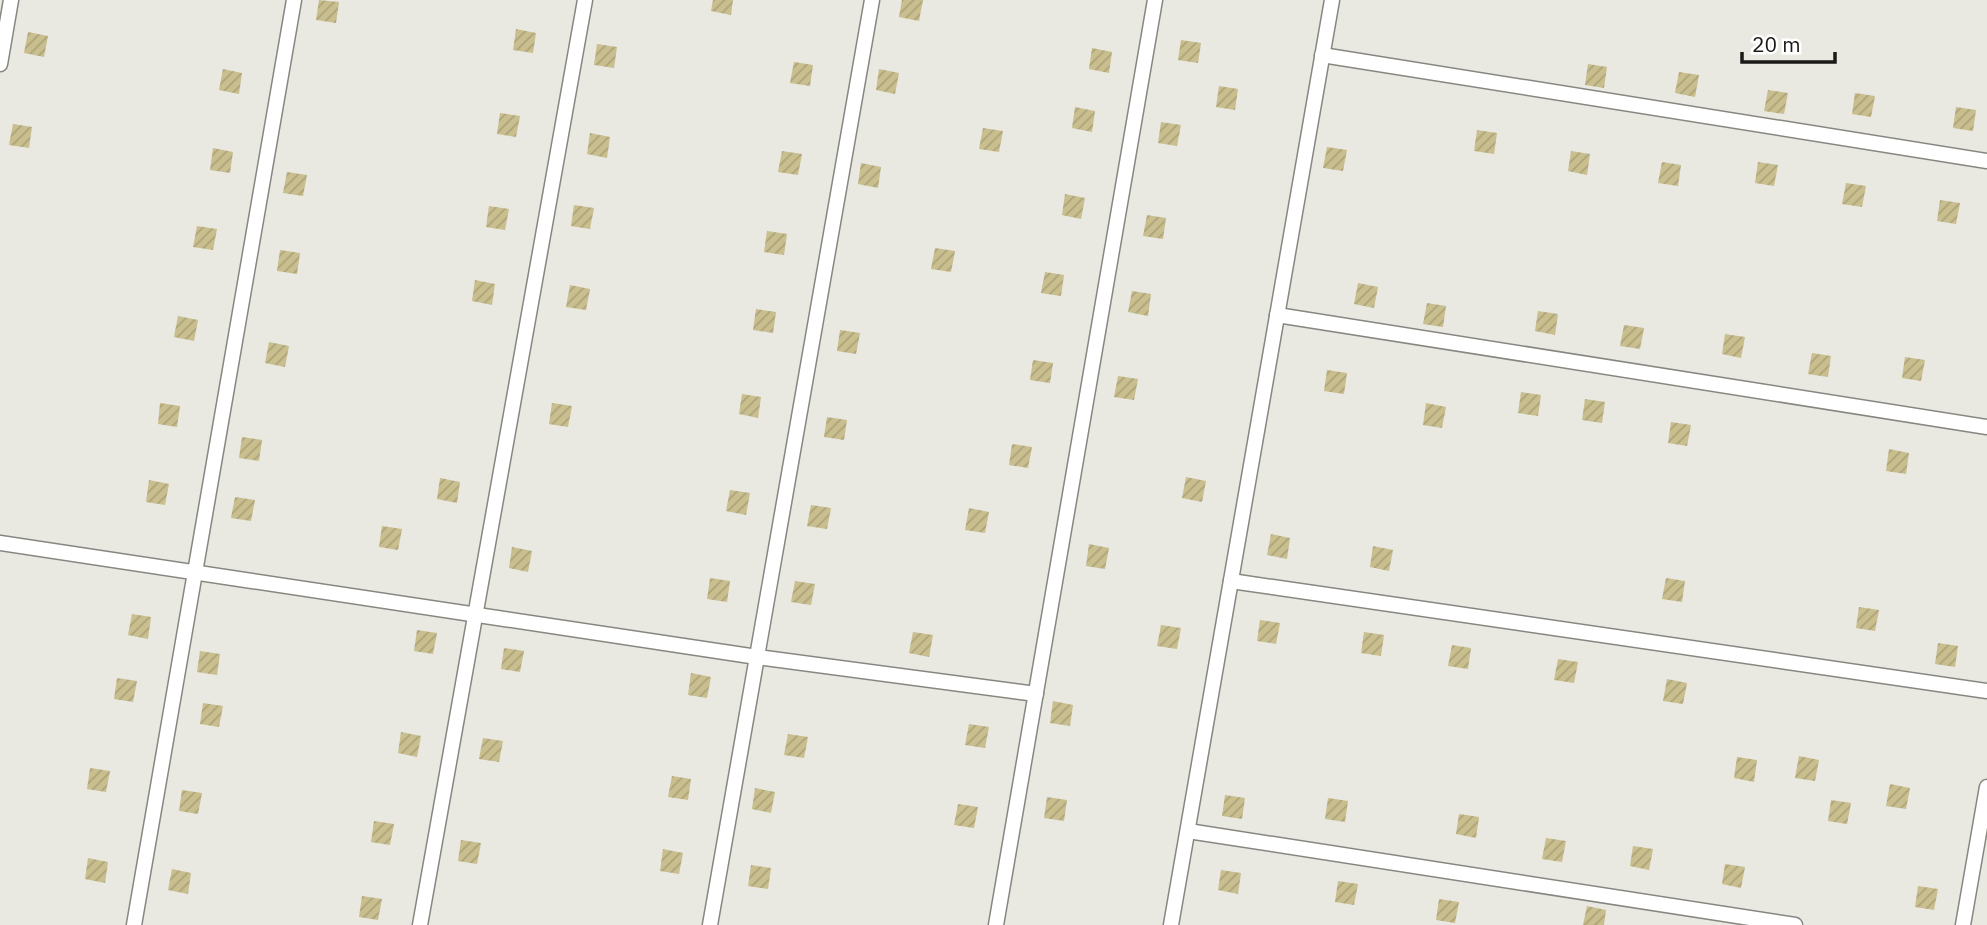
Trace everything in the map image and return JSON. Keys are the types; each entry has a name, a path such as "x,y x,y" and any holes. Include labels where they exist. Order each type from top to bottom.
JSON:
{"lane":[{"path":"0,64 11,0"},
{"path":"134,925 294,0"},
{"path":"419,925 585,0"},
{"path":"710,925 872,0"},
{"path":"996,925 1155,0"},
{"path":"1171,925 1332,0"},
{"path":"1322,55 1987,161"},
{"path":"1278,315 1987,427"},
{"path":"0,543 757,657 1035,694"},
{"path":"1231,581 1987,691"},
{"path":"1963,925 1987,787"},
{"path":"1188,831 1794,925"}],"building":[{"path":"319,0 339,2 336,23 316,20"},
{"path":"713,0 733,0 731,15 711,11"},
{"path":"902,0 923,0 919,21 899,17"},
{"path":"516,29 536,33 533,53 513,50"},
{"path":"28,32 48,36 44,57 24,53"},
{"path":"1181,40 1201,43 1198,63 1178,60"},
{"path":"597,44 617,47 614,68 594,65"},
{"path":"1092,48 1112,52 1109,73 1089,69"},
{"path":"794,62 813,65 810,86 790,83"},
{"path":"1588,64 1607,67 1604,88 1585,85"},
{"path":"223,69 242,73 239,94 219,90"},
{"path":"879,69 899,73 895,94 876,90"},
{"path":"1679,72 1699,75 1695,97 1675,93"},
{"path":"1219,86 1238,89 1235,110 1216,107"},
{"path":"1768,90 1788,93 1784,114 1764,111"},
{"path":"1855,93 1875,96 1871,117 1852,114"},
{"path":"1075,107 1095,111 1092,132 1072,128"},
{"path":"1956,107 1976,110 1973,131 1953,128"},
{"path":"500,113 520,116 516,137 497,134"},
{"path":"1161,122 1181,125 1177,146 1158,143"},
{"path":"13,124 32,127 29,148 9,145"},
{"path":"983,128 1003,131 999,152 979,149"},
{"path":"1477,130 1497,133 1494,154 1474,151"},
{"path":"590,133 610,137 607,158 587,154"},
{"path":"1327,147 1347,150 1343,171 1323,168"},
{"path":"213,148 233,152 230,173 210,170"},
{"path":"782,151 802,154 798,175 778,172"},
{"path":"1571,151 1590,154 1587,175 1568,171"},
{"path":"1662,162 1681,165 1678,186 1658,183"},
{"path":"1758,162 1778,165 1774,186 1755,183"},
{"path":"861,163 881,167 878,188 858,184"},
{"path":"287,172 307,175 303,196 283,193"},
{"path":"1846,183 1866,186 1862,207 1842,204"},
{"path":"1065,194 1085,198 1081,219 1062,215"},
{"path":"1940,200 1960,203 1956,224 1937,221"},
{"path":"574,205 594,208 590,229 571,226"},
{"path":"489,206 509,209 505,230 486,227"},
{"path":"1147,215 1166,218 1163,239 1143,236"},
{"path":"197,226 217,229 213,250 193,247"},
{"path":"767,231 787,234 784,255 764,252"},
{"path":"935,248 955,251 951,272 931,269"},
{"path":"280,250 300,253 297,274 277,271"},
{"path":"1045,272 1064,275 1061,296 1041,293"},
{"path":"475,280 495,284 492,305 472,301"},
{"path":"1358,283 1378,287 1374,308 1354,304"},
{"path":"570,285 590,289 586,310 566,307"},
{"path":"1132,291 1151,294 1148,316 1128,312"},
{"path":"1427,303 1446,306 1443,327 1423,324"},
{"path":"756,309 776,312 773,333 753,330"},
{"path":"1538,311 1558,314 1555,335 1535,331"},
{"path":"178,316 198,320 194,341 174,337"},
{"path":"1624,325 1644,328 1640,349 1620,346"},
{"path":"840,330 860,333 856,354 837,351"},
{"path":"1725,334 1745,337 1741,358 1722,354"},
{"path":"269,342 289,346 285,367 265,363"},
{"path":"1812,353 1831,356 1828,377 1808,374"},
{"path":"1905,357 1925,360 1921,381 1902,378"},
{"path":"1033,360 1053,363 1050,383 1030,380"},
{"path":"1327,370 1347,373 1344,394 1324,391"},
{"path":"1118,376 1138,379 1134,400 1114,397"},
{"path":"1521,392 1541,395 1538,416 1518,413"},
{"path":"742,394 761,397 758,418 739,414"},
{"path":"1585,399 1605,402 1602,423 1582,420"},
{"path":"160,403 180,406 177,427 158,424"},
{"path":"552,403 572,406 568,427 549,424"},
{"path":"1426,403 1446,407 1442,428 1423,425"},
{"path":"827,417 847,420 844,440 824,437"},
{"path":"1671,422 1691,425 1687,446 1668,443"},
{"path":"242,437 262,440 259,461 239,458"},
{"path":"1012,444 1032,447 1028,468 1009,465"},
{"path":"1889,449 1909,453 1906,474 1886,471"},
{"path":"1186,477 1206,481 1202,502 1182,498"},
{"path":"440,478 460,482 457,503 437,499"},
{"path":"149,480 169,484 165,505 146,502"},
{"path":"730,490 750,493 746,515 726,511"},
{"path":"235,497 255,500 251,521 231,518"},
{"path":"811,505 831,508 827,529 807,526"},
{"path":"969,508 989,512 985,533 965,530"},
{"path":"382,526 402,529 398,550 379,547"},
{"path":"1271,534 1290,538 1287,559 1267,555"},
{"path":"1089,544 1109,548 1105,569 1086,566"},
{"path":"1373,546 1393,550 1389,571 1370,567"},
{"path":"512,547 532,551 528,572 509,568"},
{"path":"710,578 730,581 727,602 707,599"},
{"path":"1666,578 1685,581 1682,602 1662,599"},
{"path":"795,581 815,584 811,605 791,602"},
{"path":"1859,607 1879,610 1875,631 1856,628"},
{"path":"132,614 151,617 148,639 128,635"},
{"path":"1260,620 1280,623 1276,644 1257,641"},
{"path":"1161,625 1181,628 1177,649 1157,646"},
{"path":"417,630 437,633 433,654 414,651"},
{"path":"913,632 933,635 929,657 909,653"},
{"path":"1364,632 1384,635 1381,656 1361,653"},
{"path":"1938,643 1958,646 1955,667 1935,664"},
{"path":"1452,645 1471,648 1468,669 1448,666"},
{"path":"504,648 524,651 520,672 501,669"},
{"path":"200,651 220,654 217,675 197,672"},
{"path":"1558,659 1578,662 1574,683 1554,680"},
{"path":"691,673 711,677 707,698 688,695"},
{"path":"117,678 137,681 133,702 114,699"},
{"path":"1667,679 1687,683 1683,704 1663,701"},
{"path":"1053,701 1073,705 1070,726 1050,723"},
{"path":"203,703 223,706 219,727 200,724"},
{"path":"969,724 989,727 985,748 965,745"},
{"path":"401,732 421,736 417,757 398,753"},
{"path":"788,734 808,737 804,758 784,755"},
{"path":"483,738 503,741 499,762 479,759"},
{"path":"1799,756 1819,760 1815,781 1795,778"},
{"path":"1737,757 1757,760 1754,782 1734,778"},
{"path":"90,768 110,771 106,792 87,789"},
{"path":"672,776 691,779 688,800 668,797"},
{"path":"1890,784 1910,788 1906,809 1886,806"},
{"path":"755,788 775,792 771,813 752,809"},
{"path":"182,790 202,793 198,814 179,811"},
{"path":"1225,795 1245,798 1242,819 1222,816"},
{"path":"1047,797 1067,800 1064,821 1044,818"},
{"path":"1328,798 1348,801 1345,822 1325,819"},
{"path":"1831,800 1851,803 1847,824 1828,821"},
{"path":"958,804 978,807 974,828 954,825"},
{"path":"1459,814 1479,817 1476,838 1456,834"},
{"path":"374,821 394,824 390,845 371,842"},
{"path":"1546,838 1566,841 1562,862 1542,859"},
{"path":"461,840 481,843 477,864 458,861"},
{"path":"1633,846 1653,849 1649,870 1630,866"},
{"path":"663,849 683,853 679,874 660,871"},
{"path":"88,858 108,862 105,883 85,879"},
{"path":"1725,864 1745,867 1741,888 1722,884"},
{"path":"751,865 771,868 768,889 748,886"},
{"path":"172,869 191,873 188,894 168,890"},
{"path":"1221,870 1241,873 1238,894 1218,890"},
{"path":"1338,881 1358,884 1354,905 1335,902"},
{"path":"1918,886 1938,889 1934,910 1915,907"},
{"path":"362,896 382,899 378,920 359,917"},
{"path":"1439,899 1459,902 1455,923 1436,920"},
{"path":"1587,906 1606,910 1604,925 1583,925"}]}
